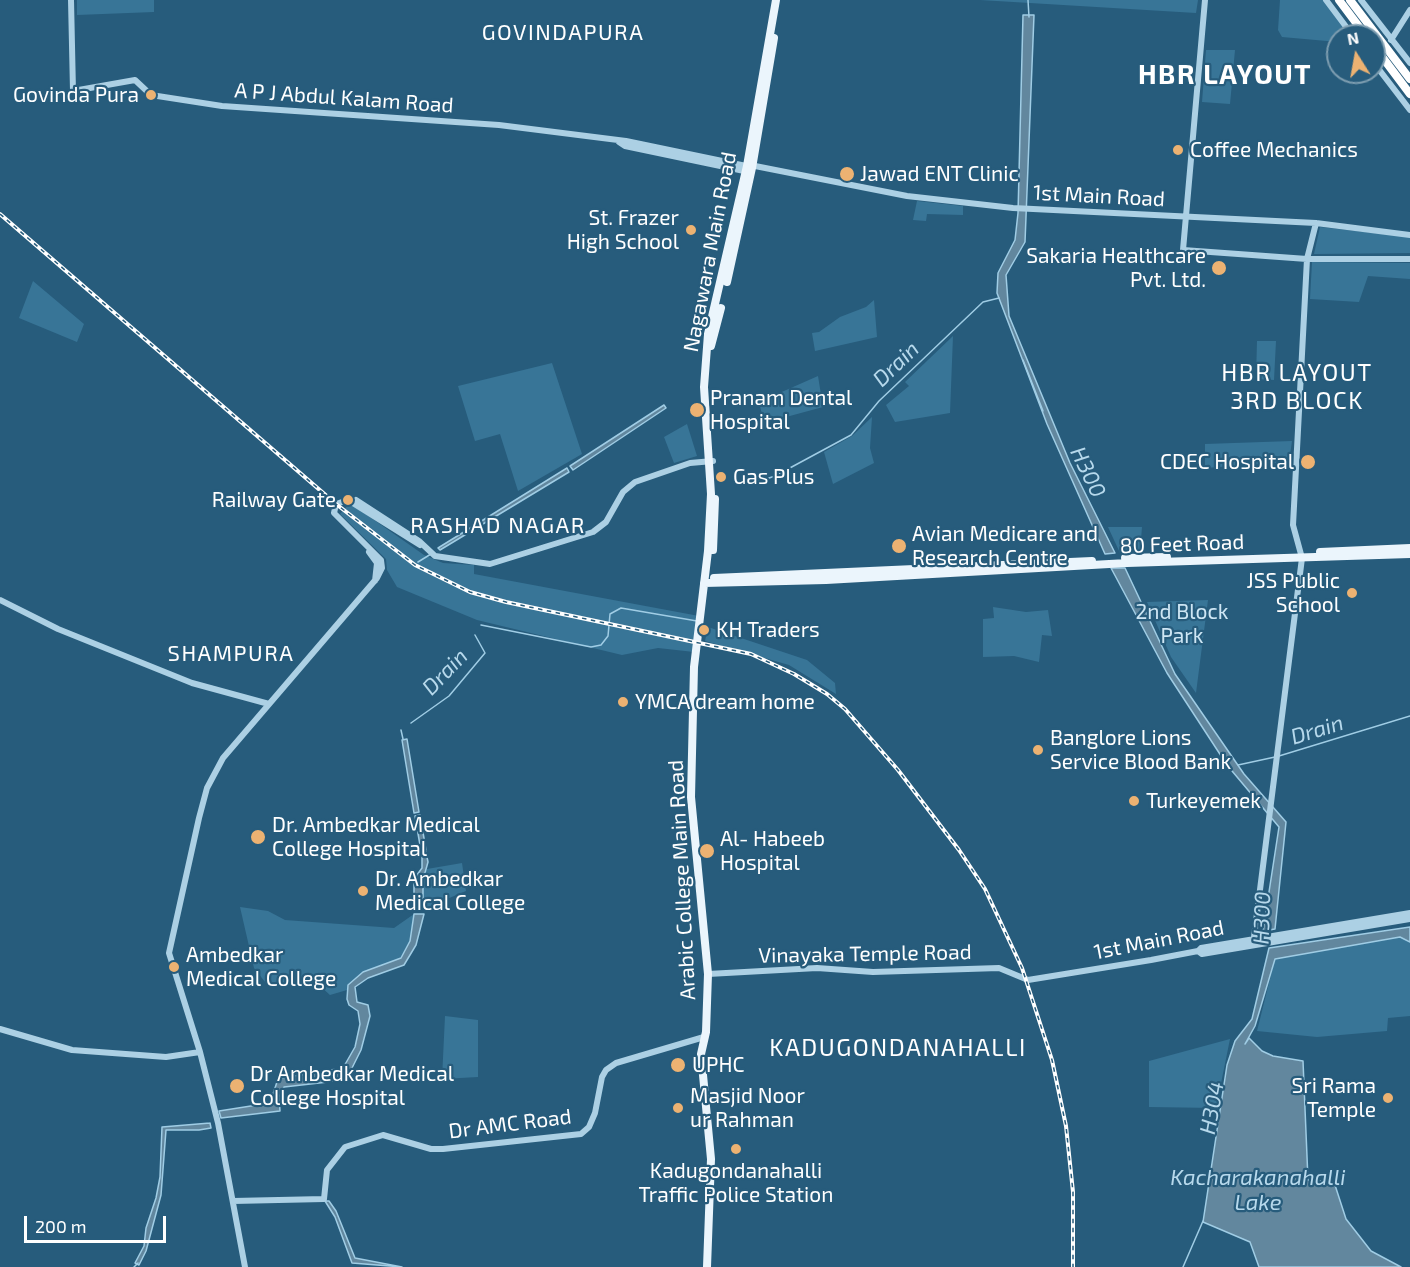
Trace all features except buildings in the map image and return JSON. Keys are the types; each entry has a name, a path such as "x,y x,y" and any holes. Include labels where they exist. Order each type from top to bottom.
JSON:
{"highway":[{"path":"1339,0 1357,24"},
{"path":"1350,0 1410,79"},
{"path":"1386,62 1410,94"}],"main road":[{"name":"Nagawara Main Road","path":"750,168 776,0"},
{"name":"Nagawara Main Road","path":"750,168 781,0"},
{"path":"696,670 705,612 707,581 711,494 708,402 711,347 750,168"},
{"name":"80 Feet Road","path":"1302,556 1410,548"},
{"name":"80 Feet Road","path":"707,581 1113,562 1410,554"},
{"path":"696,670 707,581"},
{"name":"Arabic College Main Road","path":"696,670 692,797 708,974 702,1054 711,1160 707,1267"}],"street":[{"name":"A P J Abdul Kalam Road","path":"71,0 72,91 135,80 151,95 222,106 499,125 619,142 750,168"},
{"path":"1205,0 1183,250 1307,259 1410,258"},
{"path":"1326,0 1344,24"},
{"path":"1361,0 1410,63"},
{"path":"1391,40 1410,10"},
{"path":"1386,79 1410,110"},
{"name":"1st Main Road","path":"750,168 907,196 1012,208 1316,223 1410,235"},
{"path":"1253,941 1273,804 1302,556 1293,525 1307,259 1316,223"},
{"path":"245,1267 200,1052 170,953 207,788 223,758 375,580 382,568 381,560 334,513 336,504 348,500 432,554 490,564 593,532 606,522 623,492 635,482 690,463 711,461"},
{"path":"0,600 58,629 192,682 269,704"},
{"path":"1270,940 1281,934 1410,913"},
{"path":"1270,940 1410,919"},
{"name":"1st Main Road","path":"1021,978 1028,980 1198,951 1201,948 1270,940"},
{"name":"Vinayaka Temple Road","path":"708,974 817,969 873,972 999,968 1014,972 1021,978"},
{"path":"0,1029 72,1050 166,1057 200,1052"},
{"name":"Dr AMC Road","path":"233,1201 324,1199 327,1170 345,1147 383,1135 431,1149 443,1149 581,1134 589,1127 602,1077 606,1070 616,1063 704,1037"}],"green space":[{"path":"77,0 154,0 154,12 77,15"},
{"path":"980,0 1198,0 1196,13"},
{"path":"1280,0 1324,0 1342,24 1326,24 1326,41 1282,37 1278,30"},
{"path":"1206,50 1235,50 1230,104 1202,102"},
{"path":"917,201 963,206 963,215 927,214 926,221 913,220"},
{"path":"1320,227 1410,237 1410,253 1314,254"},
{"path":"1312,262 1410,263 1410,279 1368,276 1359,302 1310,299"},
{"path":"33,281 84,324 77,342 19,318"},
{"path":"874,300 877,337 815,351 812,333 819,332 840,317 866,307"},
{"path":"953,336 950,413 895,422 886,405 909,386 905,382"},
{"path":"1257,341 1276,341 1274,380 1256,379"},
{"path":"552,363 582,454 518,491 500,434 475,441 458,386"},
{"path":"818,376 823,407 764,423 759,402"},
{"path":"872,417 870,448 874,463 833,484 824,452 852,436"},
{"path":"687,424 697,456 674,463 664,437"},
{"path":"1292,441 1289,462 1205,468 1205,444"},
{"path":"350,503 424,555 443,563 474,565 474,574 699,616 694,652 658,648 622,655 477,620 397,587 387,570 386,559 340,514"},
{"path":"1108,527 1142,527 1140,552 1120,553"},
{"name":"2nd Block Park","path":"1208,600 1196,693 1171,657 1147,602"},
{"path":"993,607 1026,612 1048,610 1052,636 1042,635 1039,662 1014,656 983,657 983,619 994,618"},
{"path":"708,627 807,660 835,683 836,694 789,665 705,641"},
{"path":"462,863 466,891 423,909 423,880 427,869"},
{"path":"240,907 268,911 285,920 394,928 414,914 410,941 401,958 352,981 347,990 330,995 309,976 269,987 254,968"},
{"path":"1400,937 1410,942 1410,1016 1388,1018 1387,1031 1317,1037 1257,1031 1275,959"},
{"path":"445,1016 478,1020 478,1077 442,1079"},
{"path":"1230,1039 1216,1108 1149,1107 1149,1061"}],"water":[{"path":"1023,15 1034,15 1025,242 1006,275 1009,316 1070,463 1115,553 1105,554 1047,424 997,293 998,273 1015,240 1018,213"},
{"path":"664,405 666,408 573,470 570,466"},
{"path":"567,468 569,472 440,550 438,548"},
{"path":"1111,568 1125,568 1175,674 1244,774 1286,822 1275,929 1263,931 1279,827 1227,765 1167,673"},
{"path":"407,739 419,812 414,813 402,740"},
{"path":"420,815 426,850 421,851 415,816"},
{"path":"426,852 428,862 423,880 423,909 414,908 414,879 422,868 422,853"},
{"path":"414,914 424,914 416,945 404,965 368,978 355,987 357,1002 368,1005 370,1016 361,1050 348,1076 328,1082 284,1087 279,1097 280,1111 221,1118 219,1111 270,1103 277,1082 282,1078 343,1068 355,1047 360,1024 358,1011 349,1005 347,999 348,985 363,972 401,958 410,941"},
{"name":"Kacharakanahalli Lake","path":"1410,927 1410,942 1400,937 1275,959 1255,1026 1245,1044 1249,1038 1262,1051 1273,1056 1303,1061 1308,1180 1334,1182 1346,1219 1371,1251 1401,1267 1259,1267 1250,1242 1203,1222 1227,1065 1235,1041 1252,1019 1269,948"},
{"path":"210,1123 211,1128 199,1130 166,1130 161,1195 146,1251 139,1265 135,1263 144,1246 146,1228 156,1198 160,1177 162,1127"},
{"path":"325,1201 329,1201 336,1211 355,1258 402,1267 352,1263 335,1217"}],"waterway":[{"name":"H300","path":"1028,0 1029,17"},
{"name":"Drain","path":"751,484 775,476 851,435 879,401 983,302 999,298"},
{"name":"H300","path":"1023,360 1043,411"},
{"path":"418,562 431,554"},
{"name":"Drain","path":"481,625 591,647 601,645 608,636 610,614 621,608 697,621"},
{"name":"Drain","path":"411,723 449,696 485,653 475,635"},
{"name":"Drain","path":"1279,756 1410,716"},
{"name":"Drain","path":"401,730 403,739"},
{"name":"Drain","path":"1238,765 1275,757"},
{"name":"H304","path":"1183,1267 1203,1221"},
{"name":"Drain","path":"134,1267 138,1263"}],"railway":[{"path":"0,214 336,504 415,565 470,592 506,602 751,654 794,674 827,694 845,709 898,770 959,850 985,889 1022,968 1052,1060 1066,1126 1073,1192 1073,1267"}],"place":[{"name":"Govinda Pura","path":"151,95"},
{"name":"Coffee Mechanics","path":"1178,150"},
{"name":"Jawad ENT Clinic","path":"847,174"},
{"name":"St. Frazer High School","path":"691,230"},
{"name":"Sakaria Healthcare Pvt. Ltd.","path":"1219,268"},
{"name":"Pranam Dental Hospital","path":"697,410"},
{"name":"CDEC Hospital","path":"1308,462"},
{"name":"Gas Plus","path":"721,477"},
{"name":"Railway Gate","path":"348,500"},
{"name":"Avian Medicare and Research Centre","path":"899,546"},
{"name":"JSS Public School","path":"1352,593"},
{"name":"KH Traders","path":"704,630"},
{"name":"YMCA dream home","path":"623,702"},
{"name":"Banglore Lions Service Blood Bank","path":"1038,750"},
{"name":"Turkeyemek","path":"1134,801"},
{"name":"Dr. Ambedkar Medical College Hospital","path":"258,837"},
{"name":"Al- Habeeb Hospital","path":"707,851"},
{"name":"Dr. Ambedkar Medical College","path":"363,891"},
{"name":"Ambedkar Medical College","path":"174,967"},
{"name":"UPHC","path":"678,1065"},
{"name":"Dr Ambedkar Medical College Hospital","path":"237,1086"},
{"name":"Sri Rama Temple","path":"1388,1098"},
{"name":"Masjid Noor ur Rahman","path":"678,1108"},
{"name":"Kadugondanahalli Traffic Police Station","path":"736,1149"}],"district":[{"name":"GOVINDAPURA","path":"563,33"},
{"name":"HBR LAYOUT","path":"1225,75"},
{"name":"HBR LAYOUT 3RD BLOCK","path":"1297,387"},
{"name":"RASHAD NAGAR","path":"498,526"},
{"name":"SHAMPURA","path":"231,654"},
{"name":"KADUGONDANAHALLI","path":"898,1048"}]}
